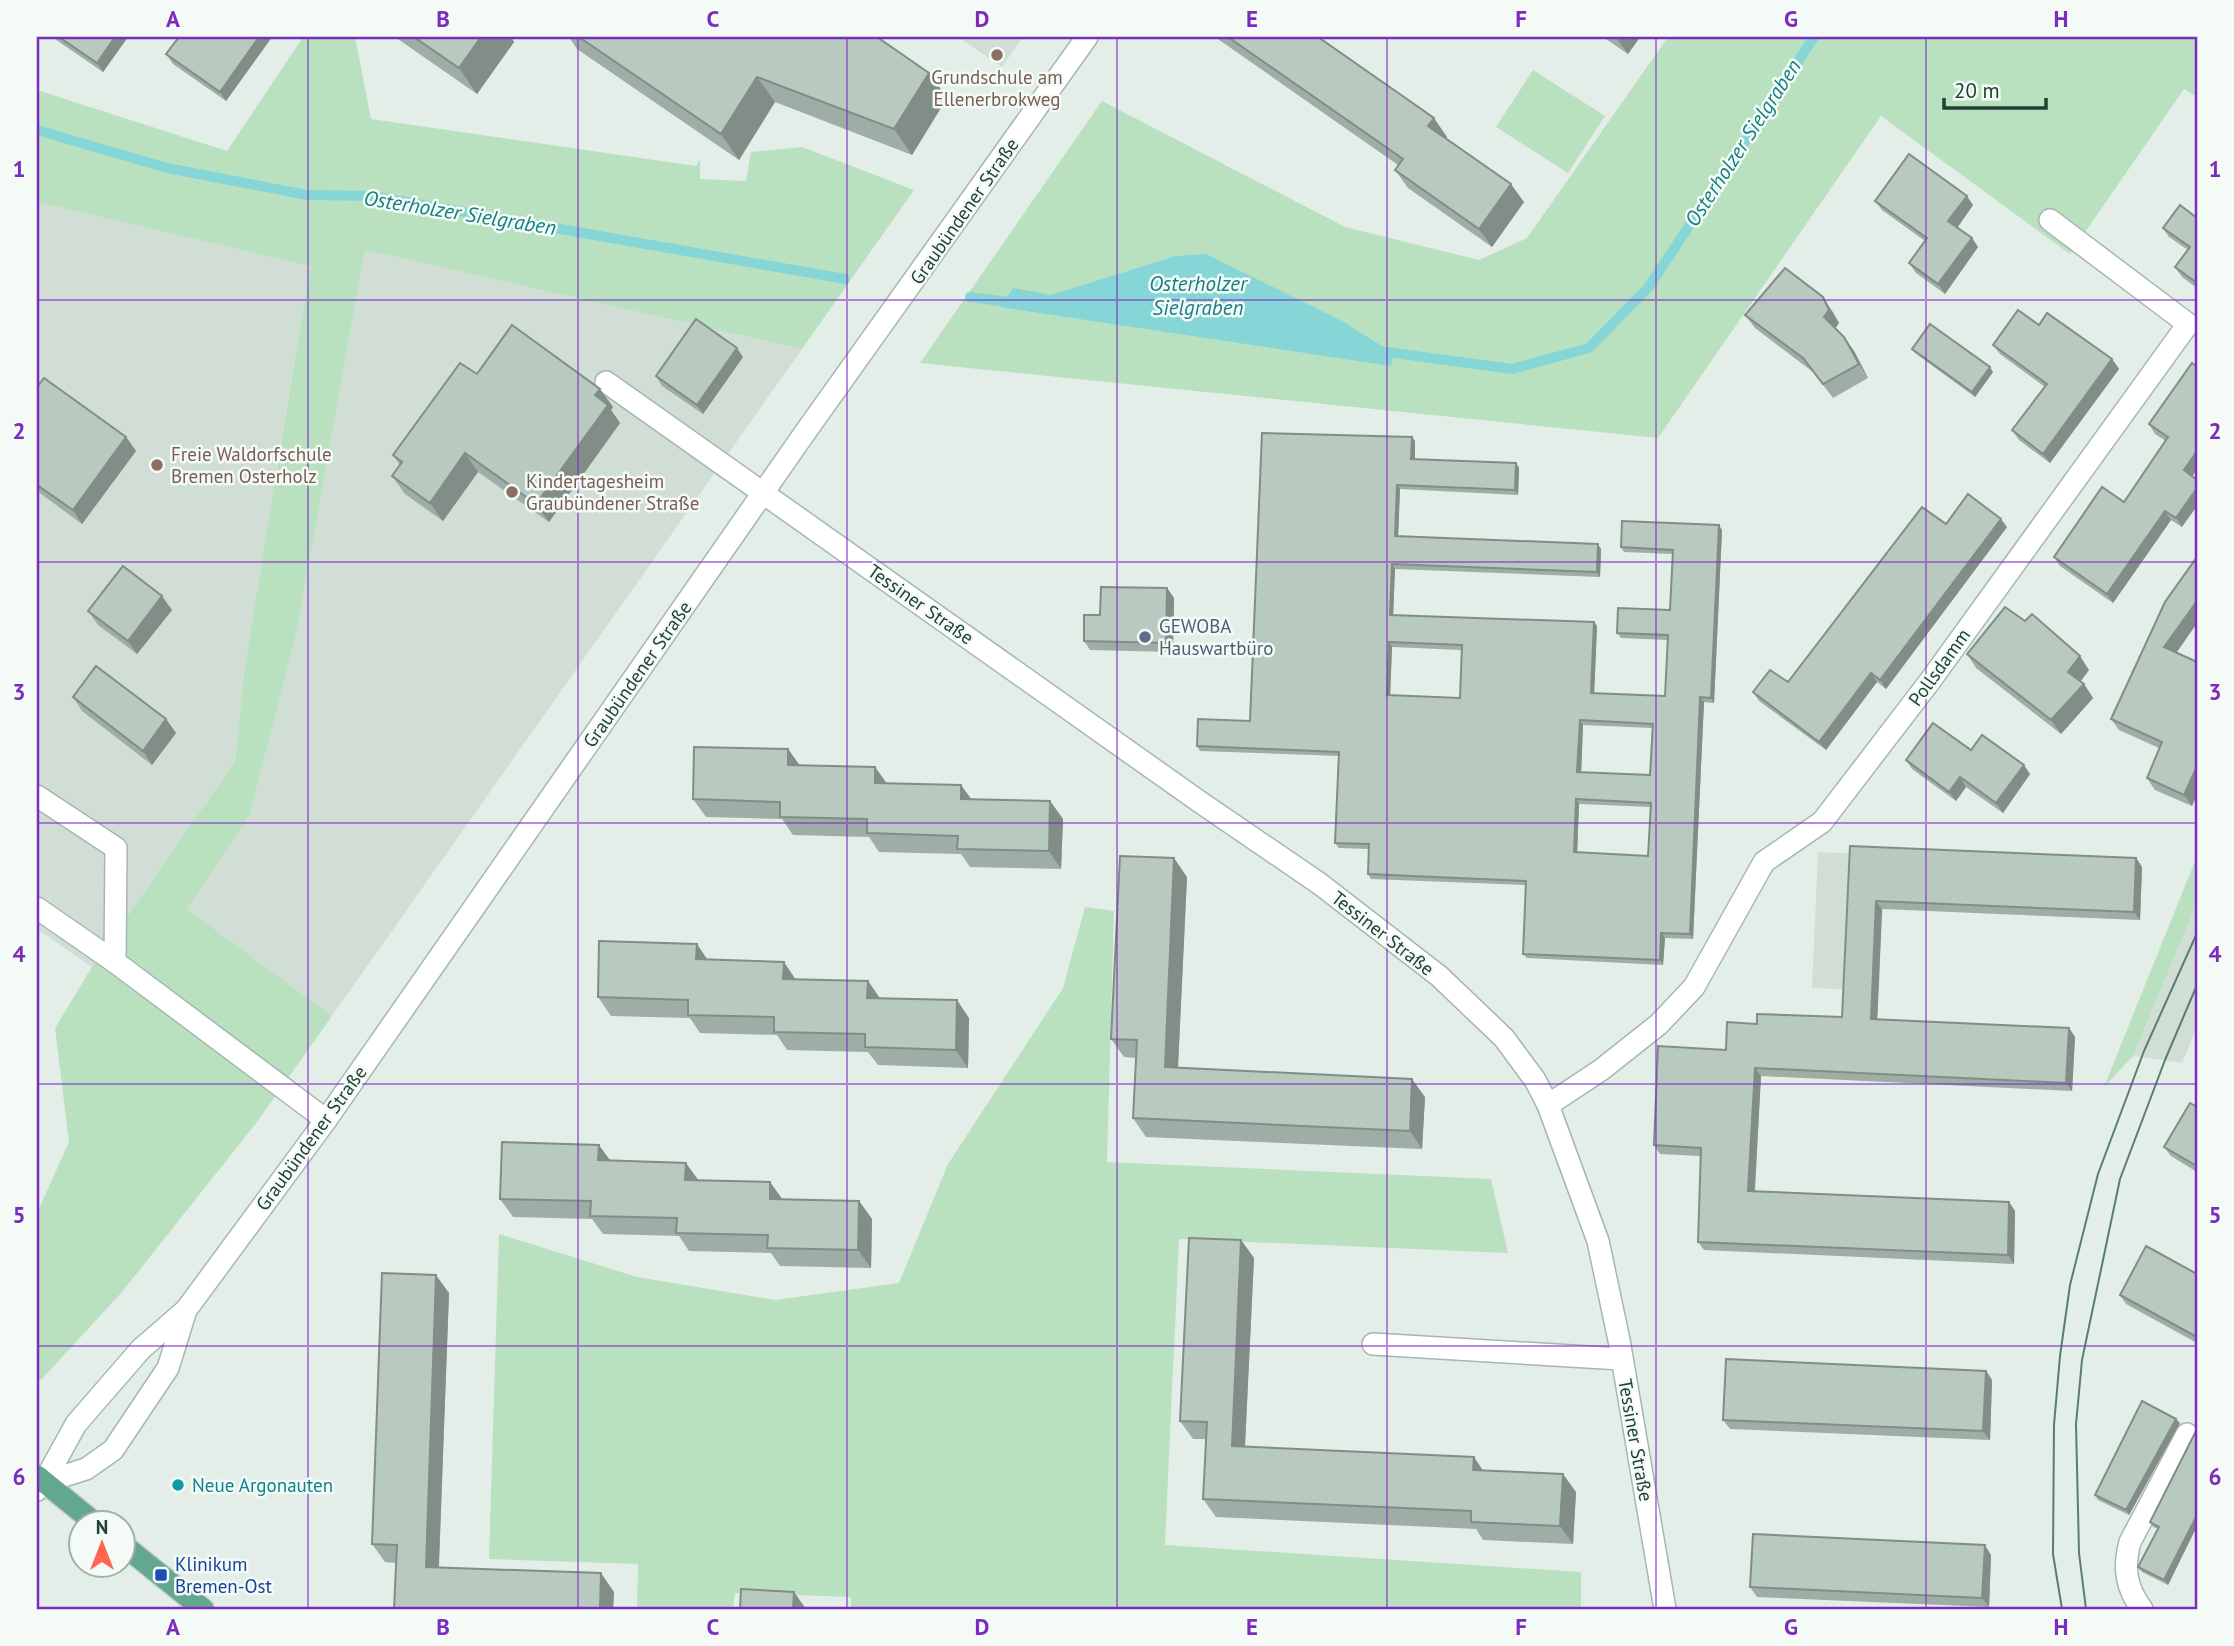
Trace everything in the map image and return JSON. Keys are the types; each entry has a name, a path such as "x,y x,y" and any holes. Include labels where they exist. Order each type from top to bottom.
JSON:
{"main road":[{"path":"39,1483 77,1510"},
{"path":"136,1555 204,1609"}],"street":[{"name":"Graubündener Straße","path":"39,1483 76,1424 141,1349 186,1310 326,1120 1084,38"},
{"name":"Pollsdamm","path":"1549,1105 1601,1070 1659,1024 1693,987 1764,862 1822,822 1930,681 2188,324 2050,220"},
{"name":"Tessiner Straße","path":"606,382 1320,884 1439,976 1504,1038 1535,1080 1549,1105 1598,1241 1665,1609"},
{"path":"37,796 116,848 114,962"},
{"path":"37,908 326,1120"},
{"name":"Graubündener Straße","path":"39,1483 86,1469 113,1450 167,1368 186,1310"},
{"path":"1373,1345 1621,1359"},
{"path":"2142,1609 2128,1585 2126,1556 2130,1542 2187,1434"}],"shaded area":[{"name":"Grundschule am Ellenerbrokweg","path":"958,37 1023,37 1002,67"},
{"name":"Freie Waldorfschule Bremen Osterholz","path":"37,202 310,265 245,665 235,761 92,967 37,929"},
{"name":"Kindertagesheim Graubündener Straße","path":"365,250 802,349 332,1016 187,909 250,814 296,635"},
{"path":"1818,852 1885,855 1879,991 1812,988"},
{"path":"2197,903 2197,1027 2182,1063 2133,1056"}],"green space":[{"path":"303,37 355,37 371,119 696,166 700,160 700,179 746,181 751,152 802,147 914,190 802,349 365,250 296,635 250,814 187,909 332,1016 257,1122 122,1292 42,1379 37,1381 37,1213 69,1142 55,1028 92,967 235,761 245,665 310,266 37,202 37,90 227,151"},
{"path":"1668,37 2197,37 2197,97 2184,89 2070,254 1881,116 1658,438 920,363 1102,101 1345,227 1479,260 1527,238"},
{"path":"1533,70 1605,116 1568,173 1496,127"},
{"path":"2197,856 2197,903 2133,1056 2104,1087"},
{"path":"1085,907 1114,911 1107,1162 1491,1179 1508,1253 1179,1239 1165,1545 1581,1572 1581,1609 851,1609 851,1597 735,1593 733,1609 637,1609 638,1564 489,1559 499,1234 637,1277 775,1300 899,1283 948,1164 1063,988"}],"water":[{"name":"Osterholzer Sielgraben","path":"1206,254 1344,322 1393,353 1391,366 1000,307 1013,288 1051,295 1176,256"}],"building":[{"path":"59,37 115,37 97,63"},
{"path":"179,37 259,37 220,92 166,54"},
{"path":"414,37 481,37 459,68"},
{"path":"579,37 877,37 929,73 894,129 757,77 721,134"},
{"path":"1228,37 1318,37 1434,118 1428,126 1511,184 1479,229 1395,170 1403,159"},
{"path":"1909,154 1967,196 1948,221 1972,238 1938,284 1909,263 1927,238 1875,201"},
{"path":"2180,205 2197,218 2197,283 2175,267 2190,247 2163,228"},
{"path":"1785,268 1823,297 1829,310 1824,317 1844,337 1859,364 1823,384 1803,358 1745,315"},
{"path":"2018,310 2039,325 2047,313 2112,359 2043,454 2012,430 2047,384 1993,345"},
{"path":"696,319 737,348 697,405 656,376"},
{"path":"1930,324 1990,367 1972,392 1912,349"},
{"path":"512,325 600,389 595,395 608,405 536,504 465,453 430,503 392,476 402,462 393,455 460,363 477,374"},
{"path":"2192,363 2197,367 2197,451 2184,470 2197,480 2197,488 2176,518 2165,511 2107,594 2054,557 2102,487 2124,502 2168,437 2149,424"},
{"path":"44,378 126,437 73,510 37,485 37,387"},
{"path":"1262,433 1412,437 1411,459 1516,463 1515,490 1397,485 1395,536 1598,544 1597,572 1392,564 1390,615 1594,622 1591,693 1665,696 1668,635 1617,633 1618,608 1670,610 1673,550 1621,547 1622,521 1719,525 1711,698 1700,697 1690,934 1661,933 1660,960 1523,954 1526,881 1368,874 1369,844 1335,843 1339,752 1197,746 1198,719 1250,721","holes":["1389,642 1462,645 1460,698 1387,695","1580,720 1653,724 1650,775 1577,772","1576,799 1651,803 1648,856 1574,852"]},
{"path":"1968,494 2001,519 1880,680 1871,673 1819,742 1753,692 1770,670 1788,682 1922,507 1946,524"},
{"path":"2197,557 2197,601 2164,647 2197,662 2197,766 2184,795 2147,778 2162,742 2111,719 2165,602"},
{"path":"123,566 162,596 128,641 88,611"},
{"path":"1101,587 1167,588 1166,643 1084,641 1084,615 1100,615"},
{"path":"2005,607 2025,621 2032,614 2080,656 2068,672 2084,684 2051,720 1967,654"},
{"path":"96,666 166,719 143,751 73,697"},
{"path":"1933,723 1971,750 1982,735 2024,765 1996,803 1960,777 1949,792 1906,760"},
{"path":"694,747 788,749 788,765 875,767 875,783 961,785 961,799 1050,801 1049,851 957,849 958,836 867,833 867,819 780,817 780,802 693,799"},
{"path":"1850,846 2136,858 2134,912 1876,901 1871,1019 2069,1028 2066,1083 1755,1068 1748,1191 2009,1202 2008,1255 1698,1242 1701,1148 1654,1145 1658,1046 1726,1050 1727,1022 1757,1024 1757,1014 1842,1017"},
{"path":"1120,856 1174,858 1165,1067 1412,1079 1410,1131 1133,1118 1137,1040 1111,1039"},
{"path":"599,941 697,944 696,959 784,962 783,979 868,981 867,998 957,1000 956,1050 865,1047 865,1034 774,1032 774,1017 688,1015 688,1000 598,997"},
{"path":"2190,1103 2197,1107 2197,1166 2164,1147"},
{"path":"502,1142 599,1145 598,1160 686,1163 685,1180 770,1182 770,1199 859,1201 858,1250 767,1248 768,1235 676,1233 677,1218 590,1216 591,1201 500,1199"},
{"path":"1189,1238 1241,1240 1232,1446 1474,1457 1473,1470 1563,1474 1560,1526 1471,1522 1471,1511 1203,1499 1207,1422 1180,1421"},
{"path":"2146,1246 2197,1274 2197,1337 2120,1295"},
{"path":"382,1273 436,1275 426,1567 601,1573 600,1609 394,1609 397,1545 372,1544"},
{"path":"1726,1359 1986,1371 1983,1431 1723,1420"},
{"path":"2142,1401 2176,1419 2126,1510 2095,1495"},
{"path":"2197,1429 2197,1515 2164,1580 2138,1567 2159,1527 2150,1522"},
{"path":"1753,1534 1985,1545 1982,1598 1750,1587"},
{"path":"741,1589 794,1592 793,1609 740,1609"}],"waterway":[{"name":"Osterholzer Sielgraben","path":"1379,351 1512,369 1589,348 1648,288 1814,37"},
{"name":"Osterholzer Sielgraben","path":"37,130 167,168 307,195 372,196 845,279"},
{"name":"Osterholzer Sielgraben","path":"970,297 1016,303"}],"tram line":[{"path":"2062,1609 2053,1554 2054,1425 2070,1285 2098,1174 2144,1051 2197,933"},
{"path":"2086,1609 2079,1553 2076,1424 2082,1360 2120,1179 2197,985"}],"place":[{"name":"Grundschule am Ellenerbrokweg","path":"997,55"},
{"name":"Freie Waldorfschule Bremen Osterholz","path":"157,465"},
{"name":"Kindertagesheim Graubündener Straße","path":"512,492"},
{"name":"GEWOBA Hauswartbüro","path":"1145,637"},
{"name":"Neue Argonauten","path":"178,1485"},
{"name":"Klinikum Bremen-Ost","path":"161,1575"}]}
